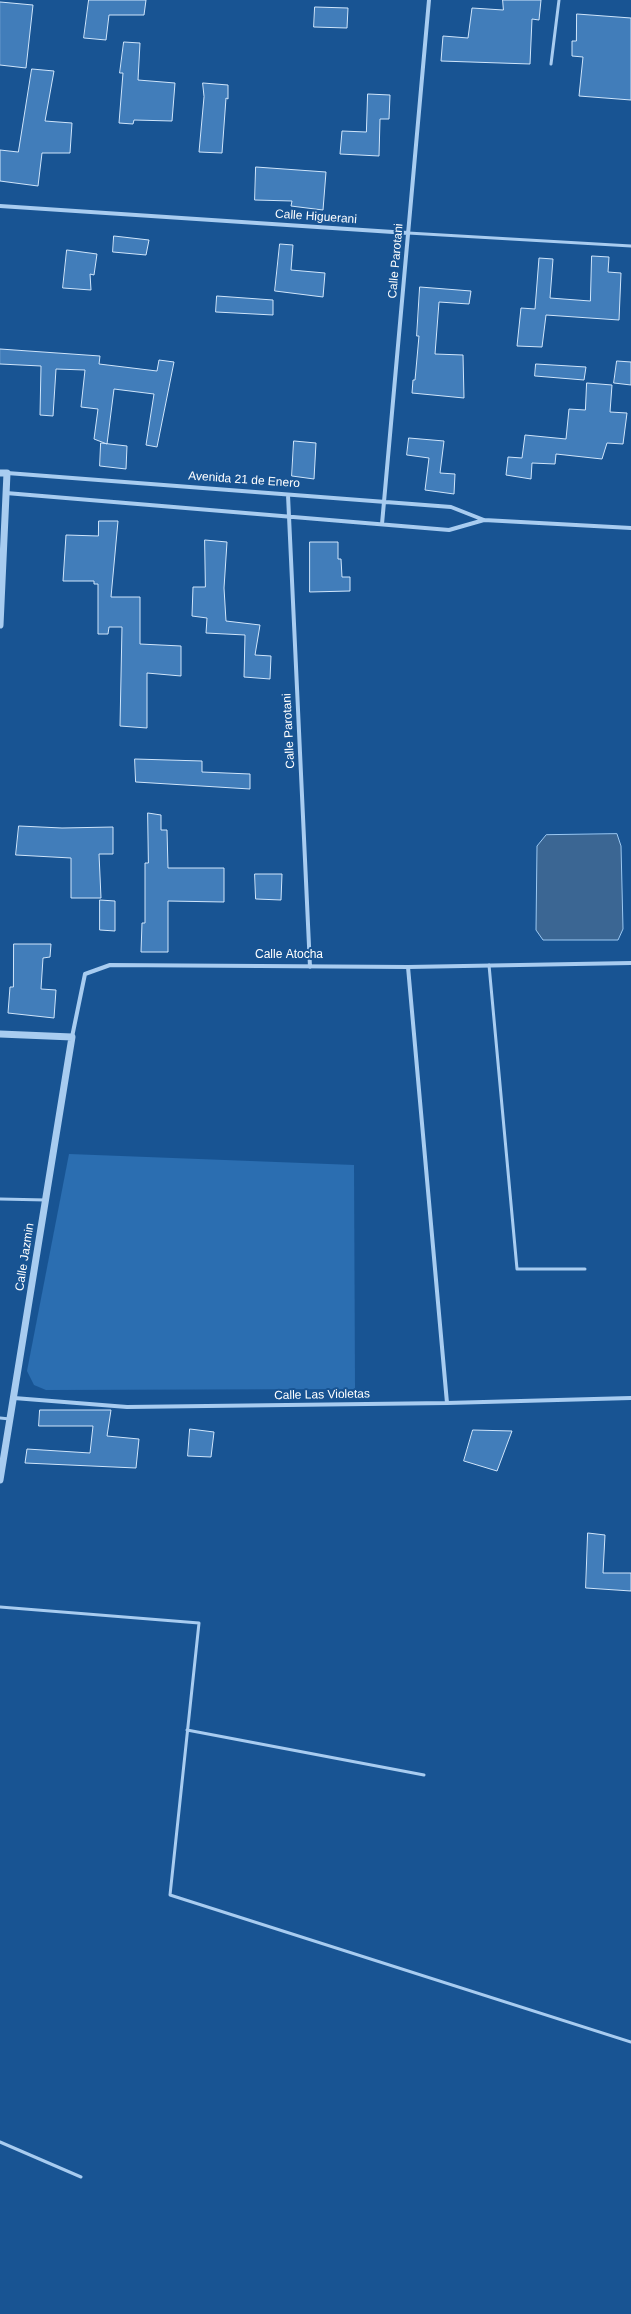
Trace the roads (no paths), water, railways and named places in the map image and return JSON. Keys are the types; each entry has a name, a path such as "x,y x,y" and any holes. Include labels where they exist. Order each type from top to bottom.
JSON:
{"street":[{"name":"Calle Parotani","path":"382,524 429,0"},
{"name":"Calle Higuerani","path":"0,206 408,233"},
{"name":"Avenida 21 de Enero","path":"4,473 451,507 484,520 631,528"},
{"path":"0,625 4,473"},
{"name":"Avenida 21 de Enero","path":"3,492 449,530 484,520"},
{"name":"Calle Parotani","path":"288,495 310,966"},
{"name":"Calle Atocha","path":"72,1037 85,974 110,965 408,967 631,963"},
{"path":"408,967 447,1403"},
{"path":"0,1034 72,1037"},
{"name":"Calle Jazmin","path":"0,1480 72,1037"},
{"name":"Calle Las Violetas","path":"14,1398 127,1407 447,1403 631,1398"}],"lane":[{"path":"551,64 559,0"},
{"name":"Calle Higuerani","path":"408,233 631,246"},
{"path":"489,965 517,1269 585,1269"},
{"path":"0,1199 46,1200"},
{"path":"0,1418 10,1419"},
{"path":"0,1607 199,1623 170,1895 631,2042"},
{"path":"187,1730 424,1775"},
{"path":"0,2142 81,2177"}]}
